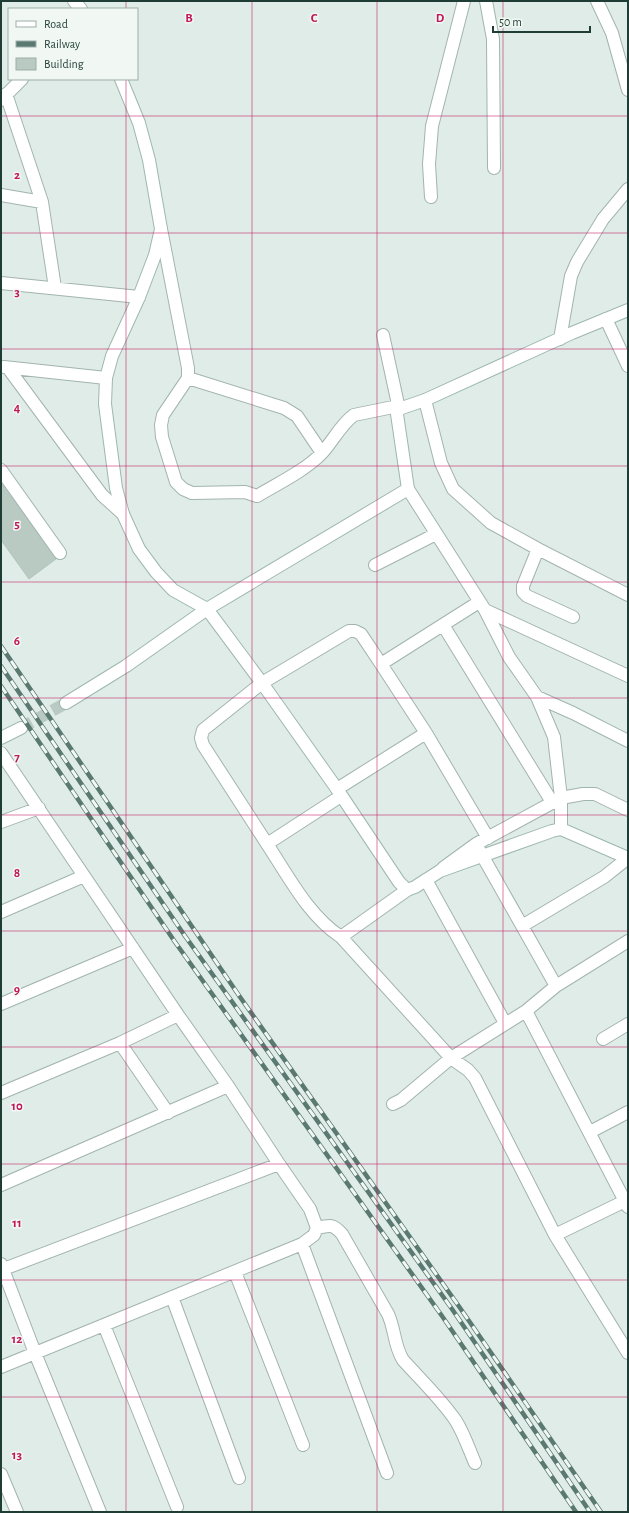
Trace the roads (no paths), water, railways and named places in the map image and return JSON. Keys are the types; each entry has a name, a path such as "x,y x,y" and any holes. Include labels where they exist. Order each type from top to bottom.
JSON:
{"street":[{"path":"431,197 428,164 432,126 464,1"},
{"path":"486,1 493,39 494,168"},
{"path":"597,1 612,33 628,90"},
{"path":"21,80 4,97 42,202 55,288"},
{"path":"121,80 139,123 149,160 188,368 188,378 163,415 161,425 162,437 176,482 182,489 192,493 245,492 257,496 310,464 322,453 348,419 354,414 398,408 425,400 628,310"},
{"path":"560,339 571,276 577,262 604,219 628,189"},
{"path":"1,195 42,202"},
{"path":"162,229 155,255 139,297 112,356 106,378 105,404 116,488 122,514 139,549 156,572 173,590 206,609 262,683 339,792 399,882 407,890"},
{"path":"1,283 139,297"},
{"path":"606,319 628,366"},
{"path":"382,335 398,408 397,414 408,489 482,606 509,657 537,697 554,737 556,800 561,829"},
{"path":"5,367 106,378"},
{"path":"5,367 102,495 122,514"},
{"path":"188,378 284,408 297,416 322,453"},
{"path":"425,400 441,463 453,489 491,523 628,595"},
{"path":"1,470 60,553"},
{"path":"66,703 126,666 206,609 408,489"},
{"path":"375,565 436,534"},
{"path":"538,549 523,586 523,592 527,596 573,617"},
{"path":"382,664 443,625 482,606"},
{"path":"482,606 628,676"},
{"path":"443,625 556,800"},
{"path":"488,838 426,733 382,664 361,634 355,631 349,632 262,683 203,730 201,738 203,745 294,886 318,920 328,929 341,937 451,1058 468,1070 475,1078 555,1235 628,1354"},
{"path":"537,697 628,742"},
{"path":"1,738 21,728"},
{"path":"267,844 339,792 426,733"},
{"path":"1,753 310,1209 317,1228 314,1235 302,1244 1,1367"},
{"path":"479,849 488,838 556,800 583,794 595,794 628,810"},
{"path":"1,822 39,808"},
{"path":"341,937 407,890 479,849 561,829 628,858 604,877 522,926"},
{"path":"479,849 556,986"},
{"path":"1,912 84,876"},
{"path":"426,880 505,1023"},
{"path":"393,1104 401,1100 451,1058 526,1011 556,986 628,942"},
{"path":"1,1004 133,948"},
{"path":"526,1011 590,1132 623,1185 626,1204 555,1235"},
{"path":"1,1093 120,1043 178,1015"},
{"path":"603,1039 628,1024"},
{"path":"120,1043 168,1112"},
{"path":"1,1184 228,1086"},
{"path":"590,1132 628,1112"},
{"path":"100,1512 2,1268 279,1164"},
{"path":"317,1228 328,1226 335,1227 342,1234 388,1314 392,1323 396,1347 399,1354 446,1407 456,1421 475,1463"},
{"path":"302,1244 387,1473"},
{"path":"235,1272 303,1446"},
{"path":"172,1297 239,1478"},
{"path":"104,1325 177,1507"},
{"path":"1,1474 17,1512"}],"tunnel":[{"path":"21,728 66,703"}],"railway":[{"path":"1,646 240,997 458,1305 601,1512"},
{"path":"1,666 185,936 452,1309 590,1512"},
{"path":"1,686 175,942 442,1316 576,1512"}]}
